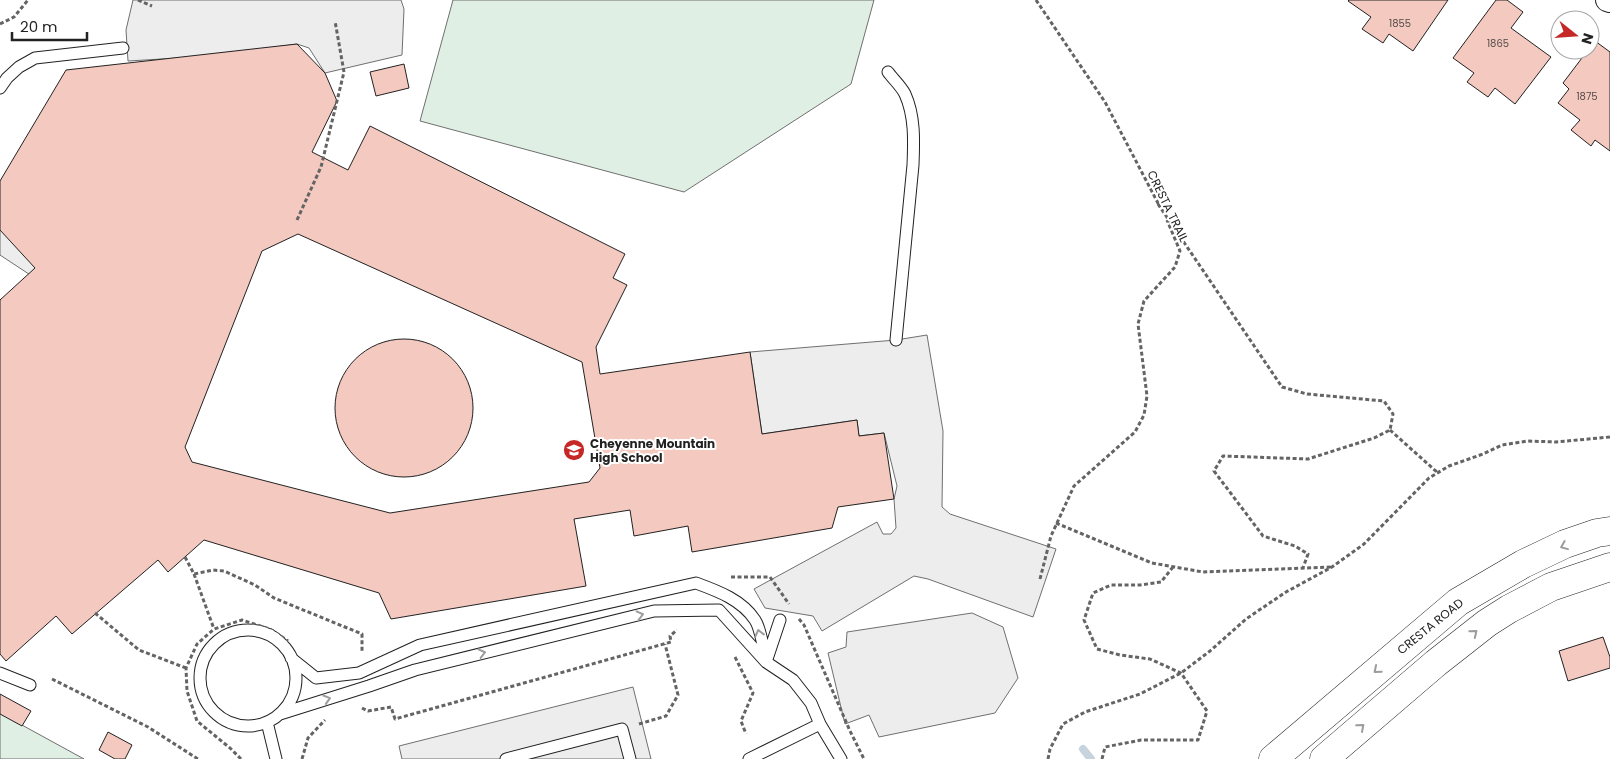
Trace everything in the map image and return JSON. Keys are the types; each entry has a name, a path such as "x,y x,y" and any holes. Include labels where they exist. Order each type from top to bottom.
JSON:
{"main road":[{"name":"CRESTA ROAD","path":"1273,759 1458,602 1523,564 1565,544 1610,531"},
{"path":"1324,759 1436,663 1509,608 1551,587 1610,567"}],"street":[{"path":"1414,639 1436,663"}],"lane":[{"path":"0,88 7,78 19,67 35,58 123,48"},
{"path":"888,72 904,93 911,114 914,137 896,340"},
{"path":"766,662 756,621 741,605 720,591 696,583 420,645 359,673 316,678 292,658 283,645 271,636 257,630 242,630 227,634 214,644 204,658 200,674 201,690 208,705 220,717 235,724 251,726 267,722 280,714 415,670 654,611 719,610 766,662 793,680 810,703 840,759"},
{"path":"766,662 780,620"},
{"path":"280,714 290,702 295,687 296,672 292,658"},
{"path":"0,673 30,685"},
{"path":"267,722 276,759"},
{"path":"749,759 820,724"},
{"path":"506,759 622,729 630,759"}],"path":[{"path":"0,24 14,17 28,0"},
{"path":"138,0 152,6"},
{"name":"CRESTA TRAIL","path":"1036,0 1105,102 1172,230 1180,251 1175,267 1144,301 1138,324 1147,396 1144,415 1135,432 1074,486 1051,536 1040,579"},
{"path":"297,220 321,167 344,72 335,21"},
{"path":"1158,204 1282,387 1307,394 1384,401 1393,414 1390,430"},
{"path":"1390,430 1438,473"},
{"path":"1303,568 1308,554 1295,546 1263,536 1214,471 1223,456 1308,460 1374,438 1390,430"},
{"path":"1048,759 1050,749 1062,724 1085,712 1140,694 1181,673 1210,651 1246,619 1364,544 1429,478 1449,466 1502,445 1528,441 1556,442 1610,437"},
{"path":"1056,523 1152,563 1203,572 1332,566"},
{"path":"185,557 194,574 214,629"},
{"path":"1102,759 1105,747 1141,740 1198,740 1207,711 1181,673 1150,659 1120,655 1097,649 1084,620 1093,593 1111,584 1140,585 1160,582 1173,567"},
{"path":"194,574 213,570 224,571 256,586 274,598 362,634 362,660"},
{"path":"95,613 139,650 186,668"},
{"path":"241,759 198,721 187,691 186,668 197,644 214,629 242,620 270,629 291,643"},
{"path":"356,705 368,712 391,707 395,719 672,642 670,636 677,629"},
{"path":"622,729 666,716 678,695 665,644"},
{"path":"732,652 753,694 740,721 746,734"},
{"path":"52,679 148,727 198,759"},
{"path":"302,759 308,738 329,715"}],"green space":[{"path":"453,0 874,0 851,84 684,192 420,121"},
{"path":"0,713 84,759 0,759"}],"shaded area":[{"path":"133,0 401,0 404,9 402,55 325,73 309,48 297,44 212,56 128,61 126,30"},
{"path":"0,222 58,263 44,284 0,255"},
{"path":"927,335 943,431 942,507 950,514 1056,549 1033,617 928,579 914,576 822,631 813,616 765,608 754,589 877,522 883,534 891,534 896,528 894,499 897,486 884,433 859,436 857,420 762,434 750,352 896,340"},
{"path":"972,613 1003,627 1018,678 995,713 879,737 869,715 845,724 828,653 846,647 847,632"},
{"path":"633,687 651,759 402,759 399,746"}],"building":[{"path":"1349,0 1448,0 1413,51 1389,34 1383,43 1362,29 1371,17"},
{"path":"1496,0 1507,0 1523,12 1511,28 1550,56 1515,104 1495,88 1488,97 1467,82 1474,73 1453,58"},
{"path":"297,44 325,73 337,101 312,152 348,170 370,126 625,254 613,278 627,285 596,347 600,374 750,352 762,434 857,420 859,436 884,433 894,499 838,507 832,528 692,552 688,526 634,536 630,510 574,519 586,586 391,619 379,593 204,540 168,572 158,560 72,634 56,616 6,661 0,654 0,300 35,268 0,230 0,181 66,70","holes":["298,234 582,362 600,468 589,482 390,513 192,462 185,447 262,251"]},
{"path":"1600,45 1610,52 1610,151 1595,140 1591,146 1571,130 1580,120 1558,103 1569,89 1563,83 1580,60 1600,60"},
{"path":"404,64 409,88 376,96 370,72"},
{"path":"404,339 430,344 453,359 468,382 473,408 468,434 453,457 430,472 404,477 378,472 355,457 340,434 335,408 340,382 355,359 378,344"},
{"path":"1603,637 1610,657 1610,668 1568,681 1559,651"},
{"path":"0,694 31,711 22,726 0,714"},
{"path":"108,732 132,745 125,759 115,759 99,750"}],"waterway":[{"path":"1083,749 1091,759"}],"place":[{"name":"Cheyenne Mountain High School","path":"574,450"}]}
